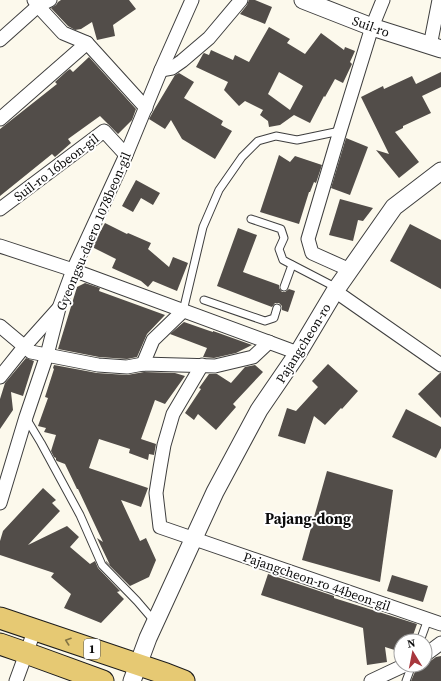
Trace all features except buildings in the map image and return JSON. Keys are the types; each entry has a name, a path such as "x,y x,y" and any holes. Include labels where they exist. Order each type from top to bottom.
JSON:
{"main road":[{"name":"1","path":"0,618 35,629 135,673 171,678"},
{"name":"1","path":"0,644 103,681"}],"street":[{"name":"Gyeongsu-daero 1078beon-gil","path":"0,503 26,417 47,356 59,308 73,270 126,155 192,0"},
{"path":"161,70 178,65 209,38 241,0"},
{"name":"Suil-ro","path":"303,0 372,27 435,47"},
{"path":"350,270 312,253 308,238 372,27 383,0"},
{"path":"435,47 439,0"},
{"path":"0,40 41,2 63,34 87,43 146,108"},
{"path":"0,120 87,43"},
{"name":"Suil-ro 16beon-gil","path":"0,209 104,131 126,155"},
{"name":"Pajangcheon-ro","path":"135,673 155,622 215,492 259,410 298,353 336,290 394,207 438,177"},
{"path":"0,246 73,270 298,353"},
{"path":"336,290 441,365"},
{"path":"0,377 24,347 59,308"},
{"path":"143,364 153,340 183,311"},
{"path":"0,326 31,352 98,365 127,367 143,364 215,366 253,357 269,342"},
{"path":"194,538 160,527 156,493 164,445 173,414 202,365"},
{"name":"Pajangcheon-ro 44beon-gil","path":"194,538 441,624"},
{"path":"16,681 35,629"},
{"path":"371,681 393,670"}],"lane":[{"path":"183,311 203,227 219,190 242,157 258,141 276,136 297,140 340,131"},
{"path":"251,219 280,229 284,238 279,249 284,260 336,290"},
{"path":"284,287 292,265"},
{"path":"204,300 265,321 274,318 277,308"},
{"path":"26,417 80,515 102,566 137,601 155,622"},
{"path":"423,633 428,619"}],"district":[{"name":"Pajang-dong","path":"308,519"}]}
